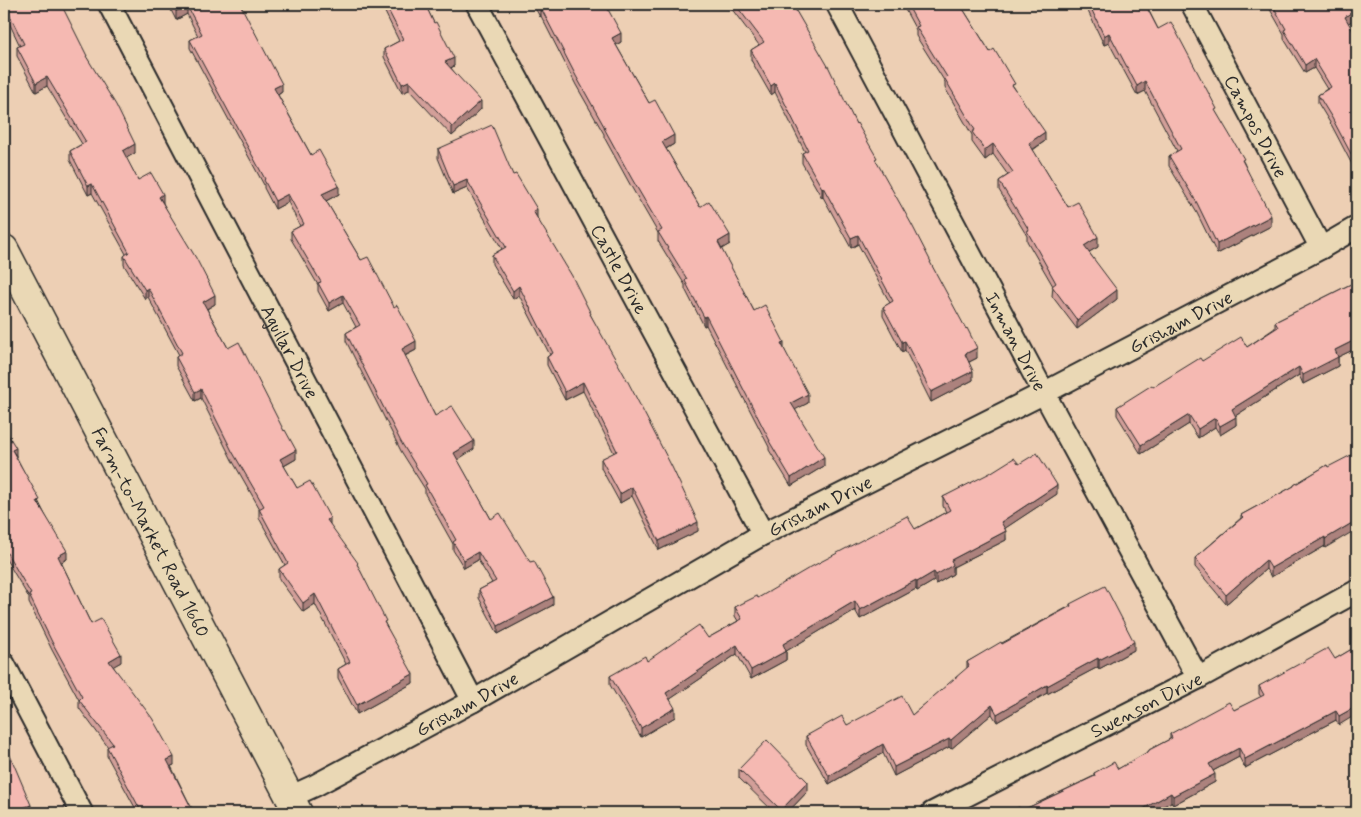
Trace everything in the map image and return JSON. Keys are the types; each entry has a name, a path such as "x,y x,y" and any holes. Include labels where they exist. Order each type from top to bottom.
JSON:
{"main road":[{"name":"Farm-to-Market Road 1660","path":"4,250 294,805"}],"street":[{"name":"Aguilar Drive","path":"109,4 473,701"},
{"name":"Castle Drive","path":"477,4 763,534"},
{"name":"Inman Drive","path":"837,4 1198,678"},
{"name":"Campos Drive","path":"1192,4 1321,248"},
{"name":"Grisham Drive","path":"294,805 314,786 473,701 763,534 1044,393 1321,248 1357,227"},
{"name":"Swenson Drive","path":"932,813 1198,678 1357,590"},
{"path":"4,664 82,813"}],"building":[{"path":"4,4 61,4 86,56 116,105 135,144 123,151 138,180 151,173 163,194 159,197 196,258 215,295 203,302 228,348 239,342 284,431 296,450 280,459 297,488 310,481 330,518 327,520 358,563 386,621 384,622 413,674 357,705 338,669 350,662 315,594 303,603 279,569 288,563 259,509 264,506 232,451 201,389 195,392 176,357 182,353 148,288 145,290 124,256 129,252 92,184 88,186 70,151 86,142 47,77 36,83 17,47 24,44"},
{"path":"172,4 218,4 219,6 224,4 240,4 282,84 274,88 311,155 319,150 339,186 322,194 361,260 368,257 394,307 397,305 416,341 402,349 435,416 452,406 474,441 454,453 491,519 500,513 530,562 534,561 553,597 498,626 479,590 496,581 478,552 464,560 453,542 456,540 425,485 427,484 401,442 346,333 360,325 343,295 329,303 318,283 321,282 291,231 304,224 288,194 275,201 190,40 202,34 187,6 176,11"},
{"path":"385,4 425,4 454,58 445,62 481,101 452,127 409,81 402,84 384,49 403,39"},
{"path":"538,4 605,4 621,33 612,38 649,103 655,100 674,135 662,142 700,207 709,201 730,235 718,242 754,311 765,305 784,342 781,343 808,394 791,403 824,457 791,478 769,441 706,316 704,317 685,281 687,279 658,232 662,230 604,128"},
{"path":"735,4 792,4 829,68 856,124 877,158 875,159 977,348 965,354 973,371 931,392 905,341 902,342 883,307 893,301 858,235 851,238 802,153 808,150 775,83 771,86 751,50 764,42"},
{"path":"907,4 960,4 990,52 994,49 1015,84 1012,85 1045,132 1029,143 1068,207 1078,202 1098,237 1084,246 1117,290 1077,320 1052,286 1056,283 1027,231 1029,230 999,181 1013,172 993,144 985,150 972,132 975,130 945,79 947,77 916,27 919,26"},
{"path":"1089,4 1145,4 1158,29 1171,22 1217,109 1215,110 1244,159 1242,160 1271,216 1217,244 1197,203 1169,156 1181,149 1145,81 1137,86 1109,33 1104,36"},
{"path":"1272,4 1347,4 1352,12 1345,17 1357,38 1357,165 1318,95 1331,87 1314,59 1305,65 1284,30 1286,29"},
{"path":"492,125 513,175 516,174 537,209 533,211 572,276 590,314 672,467 698,522 659,541 632,487 620,494 601,459 617,451 583,382 565,392 547,357 553,353 519,286 513,291 492,255 506,247 467,180 453,186 438,149"},
{"path":"1357,281 1357,339 1335,350 1338,357 1303,375 1299,367 1232,409 1236,417 1220,426 1215,418 1198,429 1189,415 1141,445 1117,407 1152,385 1153,387 1200,358 1202,361 1241,337 1247,347 1278,327 1275,322"},
{"path":"4,428 16,448 12,450 40,500 37,501 67,551 58,556 91,624 101,619 121,654 109,661 152,718 174,757 167,760 194,813 142,813 107,747 113,744 79,700 82,697 52,642 29,595 31,594 4,548"},
{"path":"1357,452 1357,520 1271,568 1266,560 1226,595 1195,558 1243,517 1241,515 1294,486 1327,465 1328,467"},
{"path":"1037,453 1057,485 1001,522 1006,531 951,560 953,565 936,575 934,572 917,582 916,580 860,610 855,601 783,644 786,651 751,670 737,645 666,693 675,708 641,728 610,676 645,656 647,661 699,625 708,638 742,619 735,607 757,596 758,598 811,567 907,516 915,529 950,510 943,497 990,473 1014,458 1019,464"},
{"path":"1105,586 1134,642 1099,660 1098,658 997,714 992,705 951,740 949,739 894,767 883,744 829,776 806,736 842,716 847,725 902,696 912,715 969,666 967,662"},
{"path":"1357,646 1357,706 1339,716 1336,711 1245,759 1239,748 1209,764 1215,774 1173,796 1171,793 1136,813 1008,813 1019,807 1021,811 1095,776 1094,773 1114,762 1118,769 1172,738 1170,734 1229,702 1234,710 1264,695 1259,686 1328,648 1335,659"},
{"path":"767,740 808,782 781,810 739,769"},
{"path":"9,753 31,805 20,809 21,813 4,813 4,755"}]}
